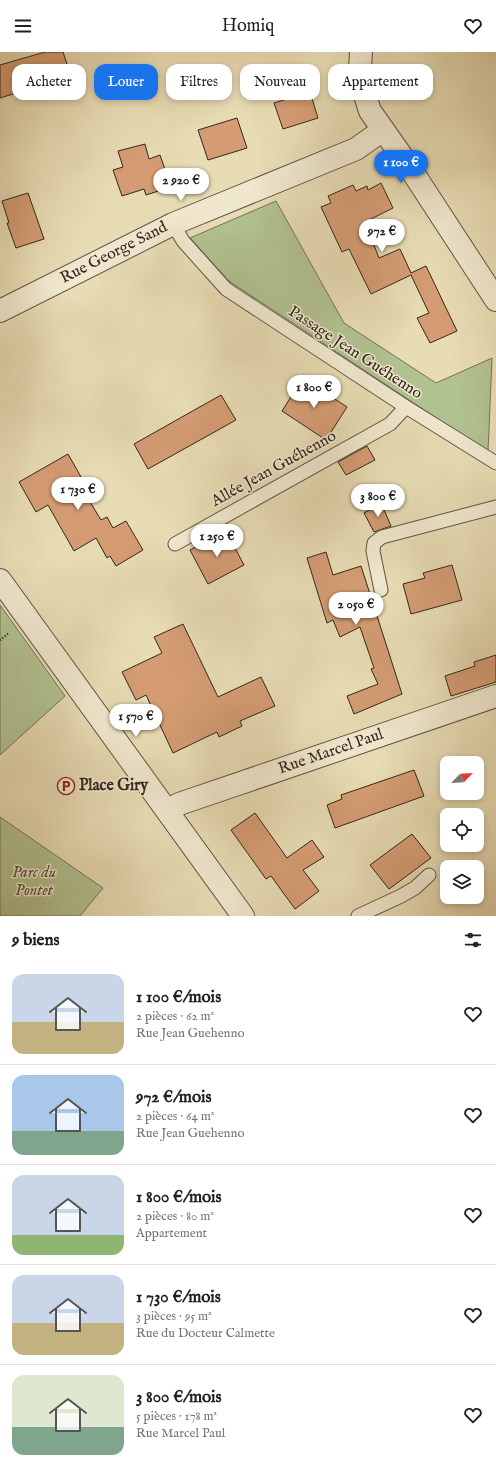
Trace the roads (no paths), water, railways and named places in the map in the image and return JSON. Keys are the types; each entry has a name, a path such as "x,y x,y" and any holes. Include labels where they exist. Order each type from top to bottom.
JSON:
{"street":[{"path":"361,52 360,70 363,89 370,111 408,165 496,300"},
{"name":"Rue George Sand","path":"0,311 173,224 356,149 383,130"},
{"path":"0,580 168,810 214,878 243,916"},
{"name":"Rue Marcel Paul","path":"168,810 179,804 496,696"}],"lane":[{"name":"Passage Jean Guéhenno","path":"173,224 183,241 226,288 406,407 496,463"},
{"name":"Allée Jean Guéhenno","path":"175,544 390,424 406,407"},
{"path":"381,590 373,551 374,543 382,537 496,507"},
{"path":"358,916 415,888 429,875"}],"place":[{"name":"Place Giry","path":"66,786"}],"park label":[{"name":"Parc du Pontet","path":"34,882"}]}
